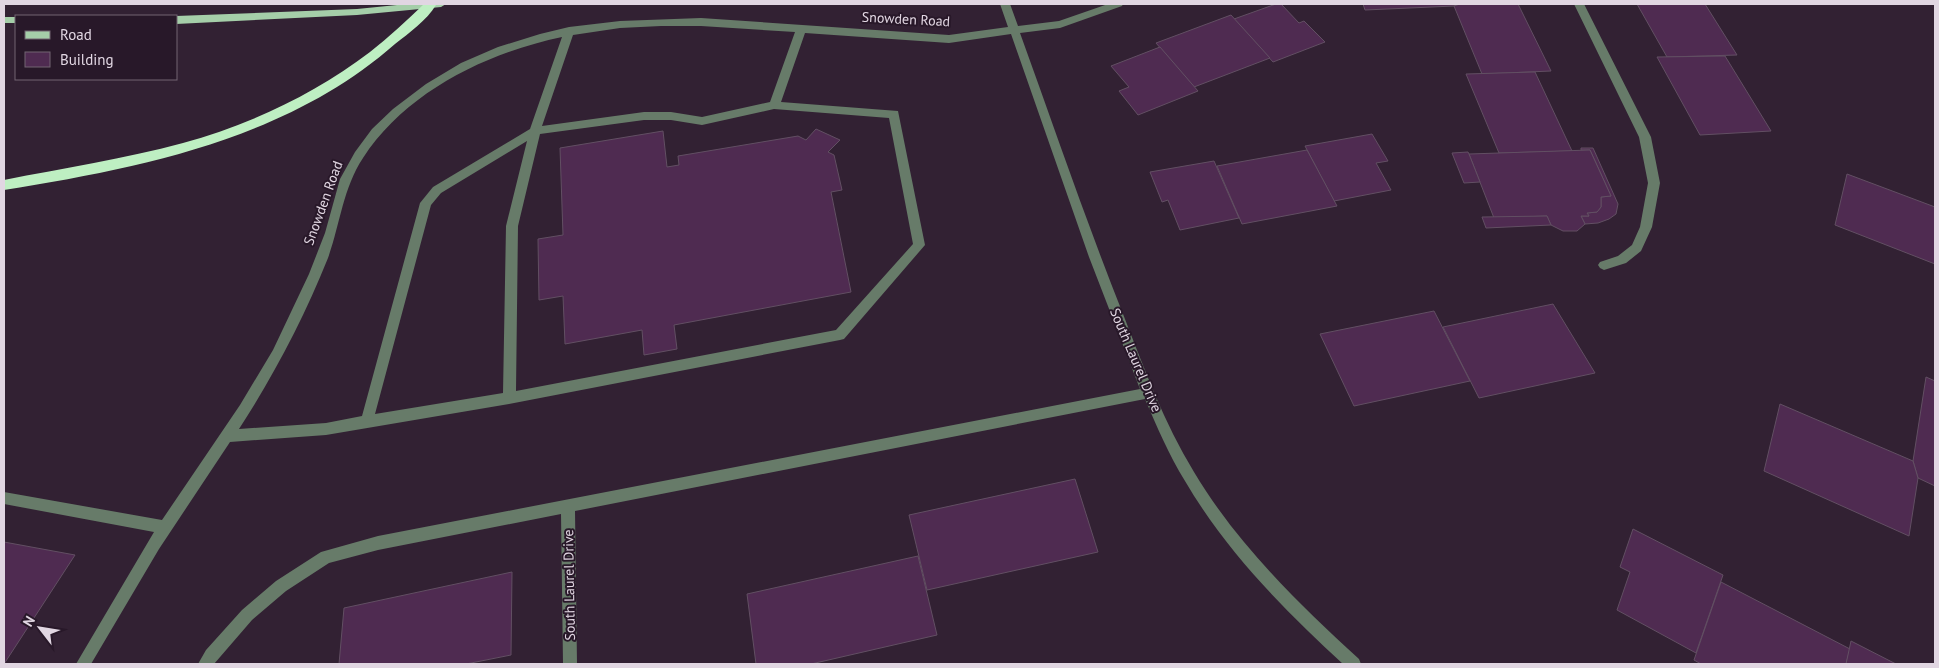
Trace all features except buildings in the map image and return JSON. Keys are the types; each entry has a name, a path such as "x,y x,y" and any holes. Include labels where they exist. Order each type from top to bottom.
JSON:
{"highway":[{"path":"4,185 183,148 241,129 293,106 357,68 397,37 434,4"}],"main road":[{"path":"178,20 357,12 434,4"}],"street":[{"name":"South Laurel Drive","path":"1005,4 1113,305 1174,448 1196,486 1229,534 1259,571 1300,615 1354,664"},
{"name":"Snowden Road","path":"83,664 165,527 228,436 268,369 301,304 328,241 348,174 360,153 382,126 408,102 437,81 499,50 569,31 665,22 949,39 1060,24 1118,4"},
{"path":"1579,4 1645,137 1654,183 1646,227 1637,248 1622,260 1604,265"},
{"path":"774,106 801,29"},
{"path":"509,398 512,226 535,131 569,31"},
{"path":"228,436 326,429 509,398 840,336 920,245 894,114 774,106 702,121 671,116 644,116 535,131 438,190 426,203 367,422"},
{"path":"205,664 247,616 281,586 326,558 378,542 1149,393"},
{"path":"4,498 165,527"},
{"name":"South Laurel Drive","path":"568,506 570,664"}]}
